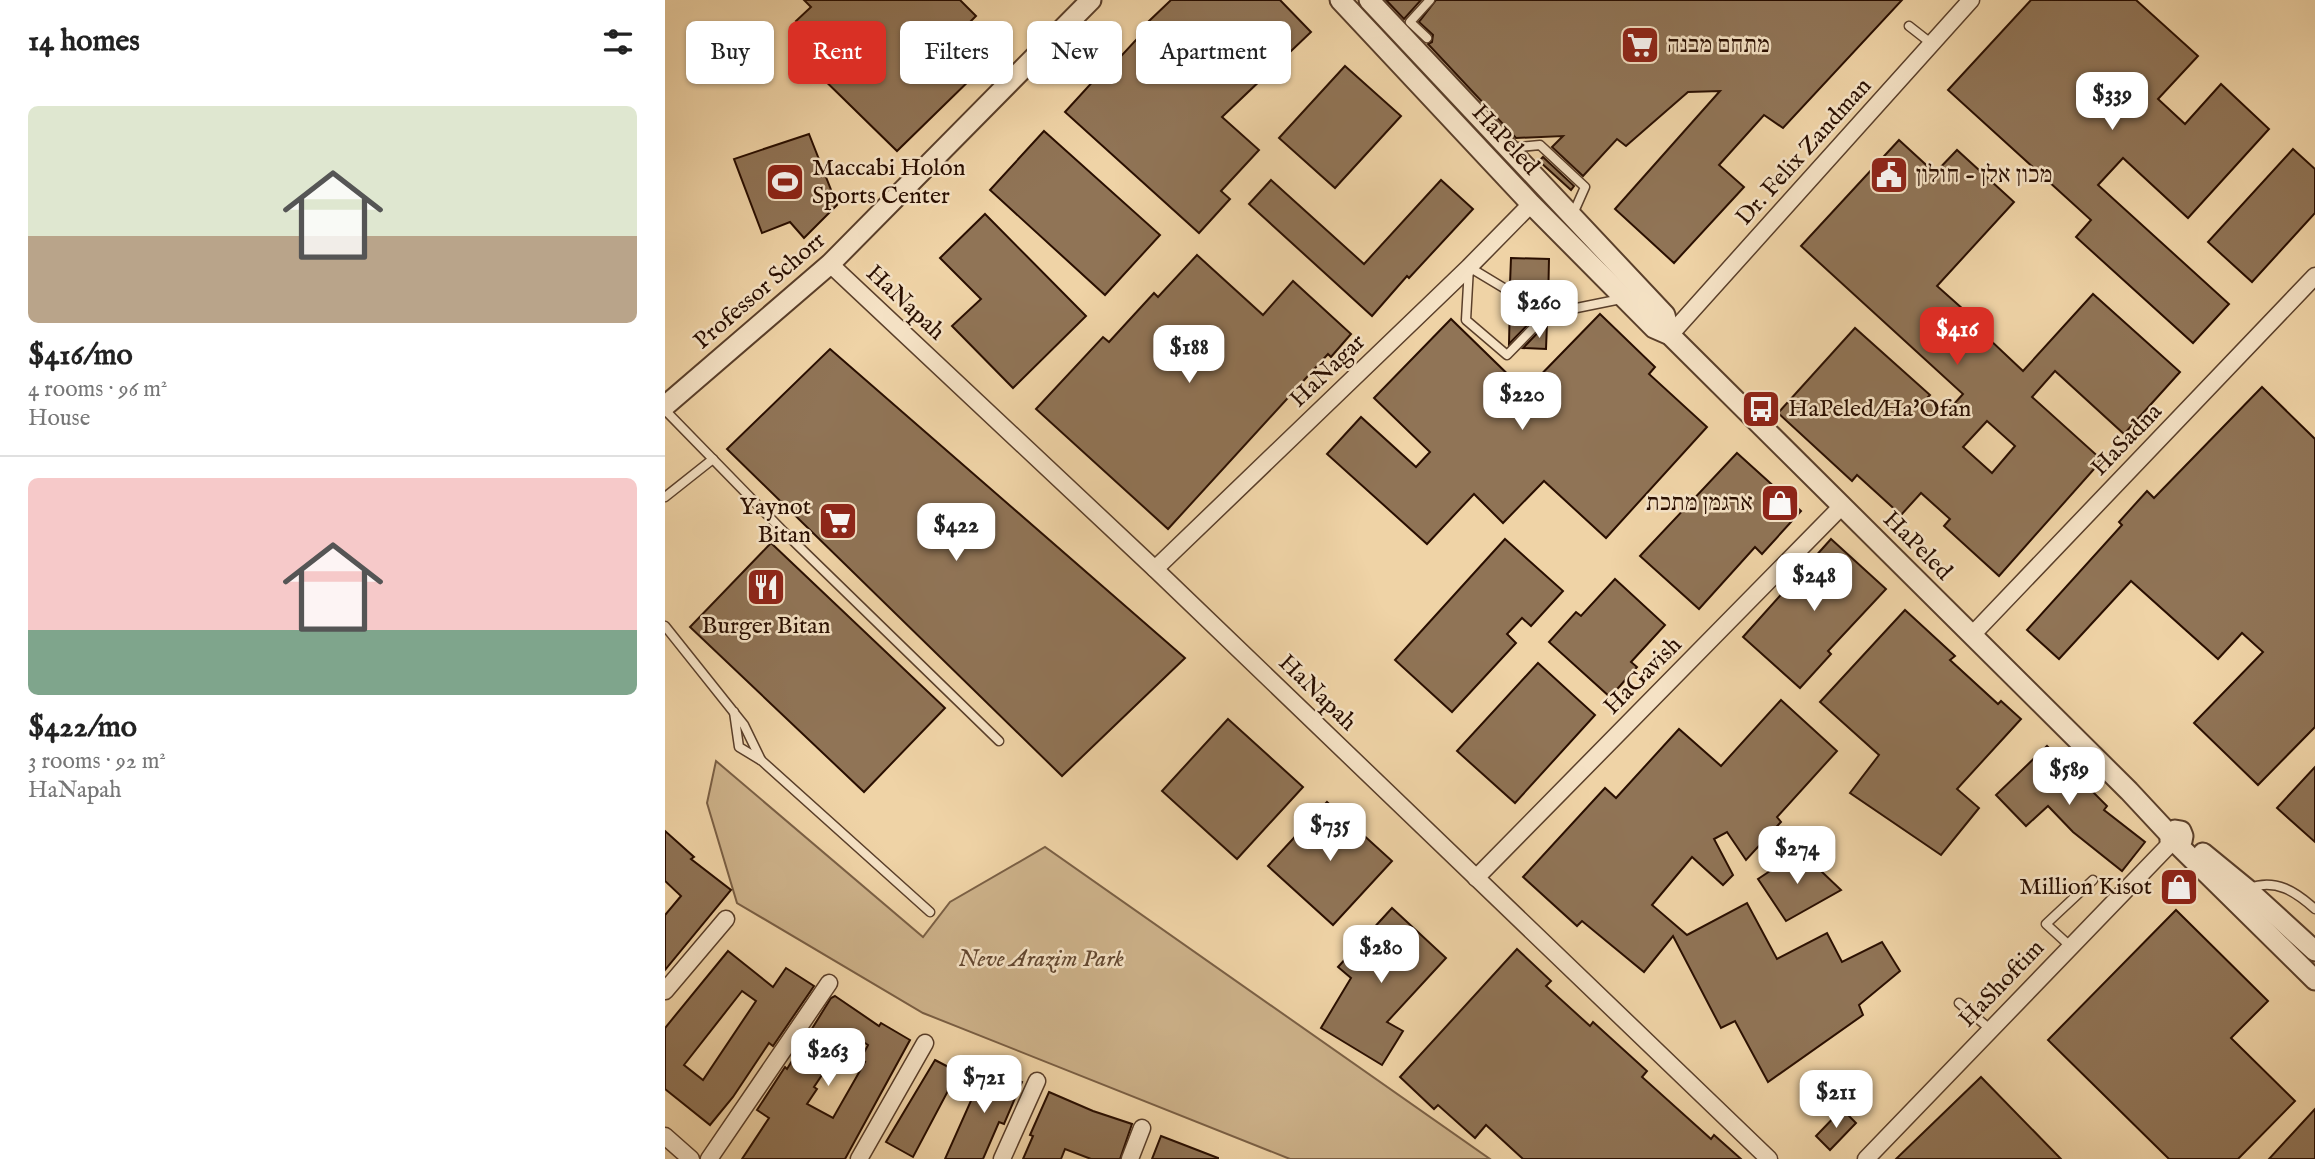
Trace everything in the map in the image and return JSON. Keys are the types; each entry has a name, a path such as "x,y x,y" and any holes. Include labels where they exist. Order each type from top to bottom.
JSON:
{"street":[{"name":"Professor Schorr","path":"665,408 831,264 1091,0"},
{"name":"HaPeled","path":"1340,0 1624,299 1654,328 1670,335 2129,791 2315,980"},
{"name":"Dr. Felix Zandman","path":"1670,335 1971,0"},
{"name":"HaPeled","path":"1376,2 1665,315 1670,335"},
{"name":"HaNagar","path":"1154,569 1469,267 1531,204"},
{"name":"HaNapah","path":"831,264 1154,569 1769,1159"},
{"name":"HaSadna","path":"1972,635 2315,276"},
{"name":"HaGavish","path":"1476,878 1842,506"},
{"name":"HaPeled","path":"2175,838 2247,889 2315,951"},
{"name":"HaShoftim","path":"1866,1159 2175,838"},
{"path":"665,991 726,919"},
{"path":"709,1159 829,983"},
{"path":"859,1159 925,1042"},
{"path":"1002,1159 1037,1081"},
{"path":"1130,1159 1142,1128"},
{"path":"665,1136 691,1159"}],"lane":[{"path":"1427,38 1410,22 1430,0"},
{"path":"1909,26 1932,44"},
{"path":"1508,148 1540,145 1585,187 1572,216"},
{"path":"1547,314 1469,267 1466,320 1507,355 1547,314 1624,299"},
{"path":"665,408 783,531 999,741"},
{"path":"665,497 713,459"},
{"path":"665,626 744,725 762,761"},
{"path":"734,712 739,747 762,761 930,912"},
{"path":"2070,946 2046,924 2093,880"},
{"path":"2247,889 2261,883 2288,889 2315,909"},
{"path":"1959,1003 1990,1029"}],"green space":[{"name":"Neve Arazim Park","path":"716,761 923,937 950,902 1045,847 1490,1159 1290,1159 923,1013 737,903 707,803"}],"building":[{"path":"804,0 960,0 976,16 971,21 900,21 900,84 966,84 897,151 828,84 886,84 886,21 796,21 811,7"},
{"path":"1171,0 1280,0 1311,32 1291,51 1291,21 1149,21"},
{"path":"1386,0 1421,0 1404,19"},
{"name":"מתחם מבנה","path":"1436,0 1902,0 1783,128 1764,115 1719,165 1744,187 1674,263 1615,209 1720,91 1688,92 1626,146 1617,139 1583,176 1552,147 1563,136 1516,138 1428,44 1432,42 1433,35 1419,22"},
{"path":"2031,0 2136,0 2198,56 2158,99 2185,124 2221,84 2269,129 2188,218 2123,158 2098,185 2229,304 2193,343 2076,237 2091,220 1948,90"},
{"path":"1136,40 1136,84 1257,84 1222,117 1259,150 1221,191 1230,199 1199,233 1065,112 1091,84 1122,84 1122,55"},
{"path":"1345,66 1401,116 1335,188 1279,138"},
{"path":"1044,131 1160,235 1105,295 990,190"},
{"name":"Maccabi Holon Sports Center","path":"809,134 837,205 804,238 790,222 762,233 734,159"},
{"path":"1899,140 1935,173 1957,150 2014,202 1937,286 1992,335 1989,339 2023,371 2093,294 2180,372 2124,434 2055,371 2032,397 2102,460 1999,576 1944,526 1950,519 1921,493 1901,515 1857,475 1852,481 1778,413 1855,328 1930,395 1928,397 1946,413 1963,394 1801,246","holes":["1987,421 2015,446 1992,473 1963,447"]},
{"path":"2293,149 2315,169 2315,213 2252,282 2208,242"},
{"path":"1543,157 1574,186 1571,190 1539,161"},
{"path":"1271,180 1364,264 1441,180 1473,209 1372,316 1249,204"},
{"path":"985,214 1086,316 1013,388 952,326 981,299 940,258"},
{"path":"1197,255 1263,315 1293,281 1351,334 1331,357 1328,354 1168,529 1036,409 1103,337 1109,342 1154,293 1158,297"},
{"path":"1511,258 1549,259 1548,307 1510,284"},
{"path":"1510,299 1537,315 1509,344"},
{"path":"1600,314 1655,367 1649,374 1707,427 1606,538 1544,481 1503,523 1474,494 1427,544 1327,454 1361,417 1416,467 1430,452 1374,398 1451,319 1525,391"},
{"path":"1547,323 1546,349 1523,348"},
{"path":"830,349 1185,658 1062,776 727,449"},
{"path":"2262,387 2315,439 2315,727 2258,785 2194,723 2263,652 2242,633 2218,659 2131,581 2059,659 2027,630 2122,525 2119,522 2147,491 2154,498"},
{"path":"1737,453 1801,511 1762,554 1755,547 1699,609 1640,556"},
{"path":"1505,539 1563,591 1531,626 1522,618 1507,634 1516,643 1452,712 1395,660"},
{"path":"1831,539 1886,589 1828,651 1831,654 1800,688 1743,637"},
{"path":"771,543 945,708 864,792 690,627"},
{"path":"1615,579 1665,625 1631,662 1637,667 1610,697 1549,642 1576,612 1581,616"},
{"path":"1905,610 1955,656 1950,660 1998,704 2001,701 2021,719 1957,789 1979,808 1941,855 1850,793 1879,755 1820,702"},
{"path":"1538,663 1595,715 1515,803 1457,751"},
{"path":"1781,700 1837,751 1777,817 1781,822 1746,860 1727,832 1714,839 1733,875 1723,885 1692,857 1652,905 1687,935 1747,903 1777,959 1827,933 1842,962 1882,942 1900,971 1859,1005 1863,1015 1768,1082 1735,1021 1721,1028 1673,936 1644,972 1582,921 1577,926 1523,877 1605,788 1616,798 1679,729 1721,766"},
{"path":"1228,719 1303,787 1237,859 1162,791"},
{"path":"2047,746 2107,806 2104,810 2145,842 2122,871 2073,832 2048,806 2026,826 1996,795"},
{"path":"2315,767 2315,842 2277,808"},
{"path":"1327,802 1392,861 1333,925 1268,866"},
{"path":"665,831 694,857 691,859 731,890 665,970 665,915 681,896 665,881"},
{"path":"1800,851 1841,890 1786,921 1758,879"},
{"path":"1392,908 1446,958 1387,1022 1403,1031 1382,1065 1321,1028 1351,978 1338,967"},
{"path":"2176,910 2268,1001 2231,1038 2295,1101 2238,1159 2169,1159 2048,1040"},
{"path":"1517,949 1551,981 1546,986 1590,1026 1593,1022 1647,1071 1642,1077 1711,1139 1714,1135 1741,1159 1523,1159 1486,1125 1475,1138 1438,1105 1434,1109 1400,1077"},
{"path":"728,951 773,987 786,968 814,986 773,1046 769,1043 733,1097 710,1125 665,1089 665,1028","holes":["742,991 756,1001 703,1080 684,1065"]},
{"path":"835,996 879,1026 881,1023 910,1040 845,1159 742,1159 769,1118 757,1110 785,1067 787,1069 831,998","holes":["850,1033 868,1045 860,1060 865,1062 833,1118 807,1104 817,1089 814,1087"]},
{"path":"935,1060 958,1072 913,1157 886,1142"},
{"path":"986,1067 1022,1082 1004,1124 999,1122 983,1159 945,1159"},
{"path":"1981,1077 2061,1159 1896,1159"},
{"path":"1049,1092 1132,1124 1120,1159 1091,1159 1065,1149 1061,1159 1023,1159 1033,1136 1030,1135"},
{"path":"1842,1109 1856,1123 1830,1150 1816,1136"},
{"path":"2315,1109 2315,1159 2269,1159"},
{"path":"1161,1136 1218,1158 1218,1159 1152,1159"}],"place":[{"name":"מתחם מבנה","path":"1640,45"},
{"name":"מכון אלן - חולון","path":"1889,175"},
{"name":"Maccabi Holon Sports Center","path":"785,182"},
{"name":"HaPeled/Ha'Ofan","path":"1761,409"},
{"name":"ארגמן מתכת","path":"1780,503"},
{"name":"Yaynot Bitan","path":"838,521"},
{"name":"Burger Bitan","path":"766,587"},
{"name":"Million Kisot","path":"2179,887"}]}
